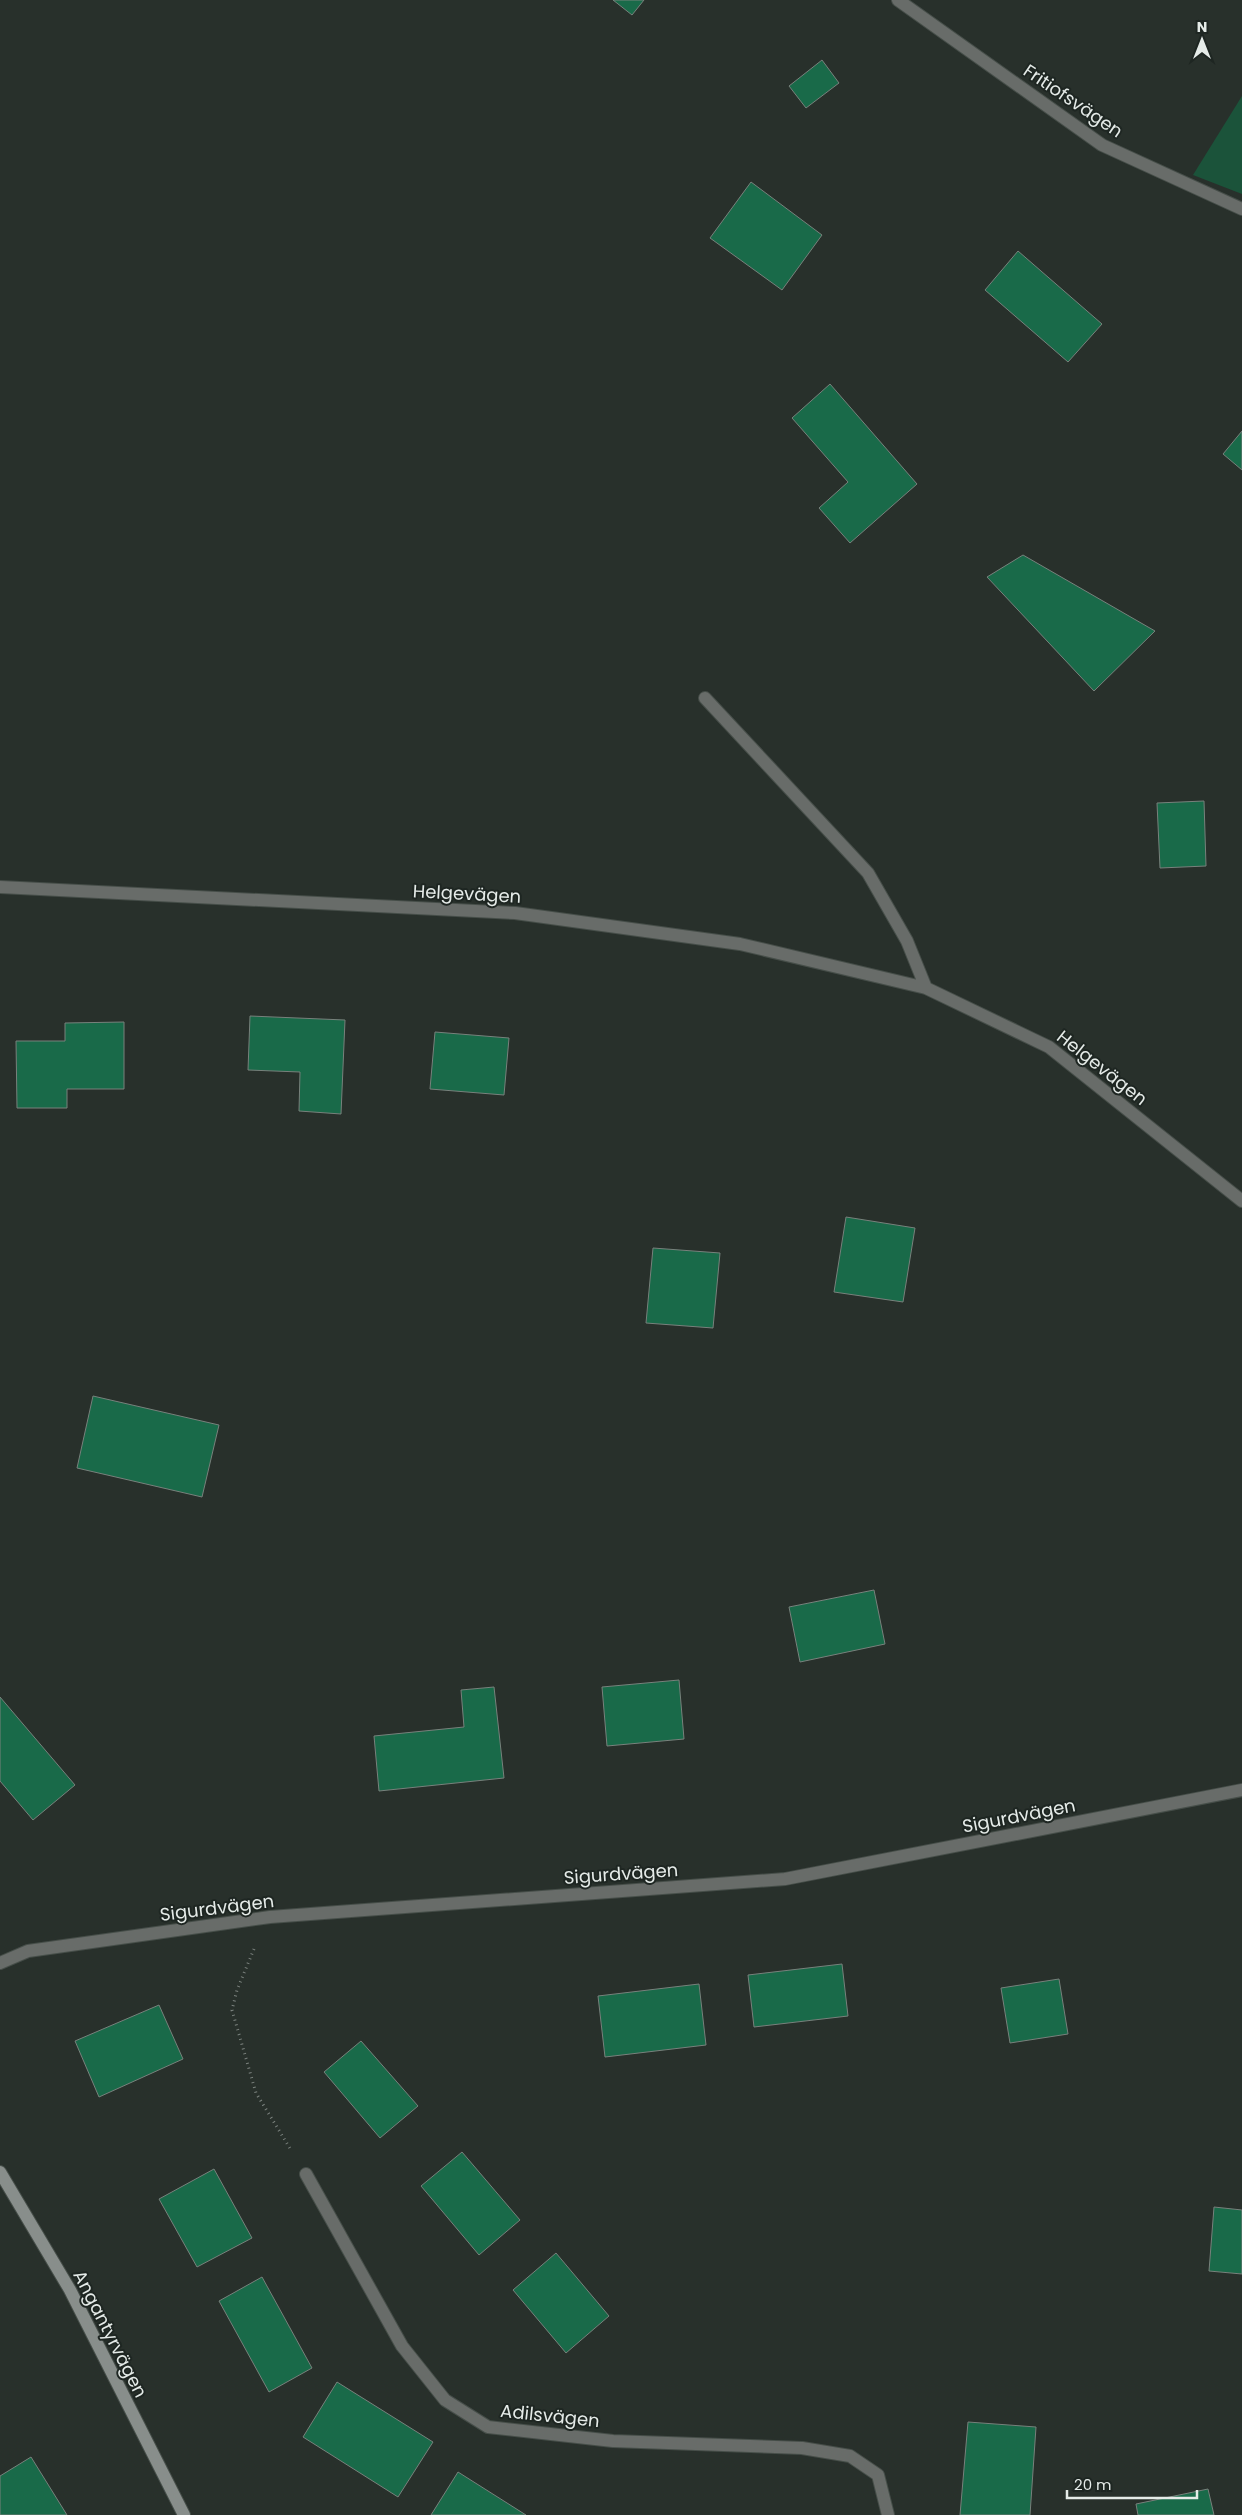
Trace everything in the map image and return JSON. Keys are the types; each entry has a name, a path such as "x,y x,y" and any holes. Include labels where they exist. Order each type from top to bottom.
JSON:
{"street":[{"name":"Fritiofsvägen","path":"898,0 1102,145 1242,209"},
{"path":"705,698 868,873 907,941 926,988"},
{"name":"Helgevägen","path":"0,887 515,913 740,944 926,988 1049,1047 1242,1201"},
{"name":"Sigurdvägen","path":"0,1964 28,1951 270,1918 785,1879 1242,1790"},
{"name":"Angantyrvägen","path":"0,2172 70,2290 184,2515"},
{"name":"Adilsvägen","path":"306,2174 402,2346 445,2400 488,2427 613,2441 802,2448 850,2456 878,2476 888,2515"}],"path":[{"path":"250,1957 232,2010 256,2093 306,2174"}],"green space":[{"path":"1242,96 1242,194 1193,175"}],"building":[{"path":"613,0 644,0 632,15"},
{"path":"822,60 839,83 806,108 789,86"},
{"path":"751,182 822,235 782,290 710,238"},
{"path":"1018,251 1102,324 1068,362 985,290"},
{"path":"830,384 917,484 850,543 819,508 848,482 792,418"},
{"path":"1242,431 1242,470 1223,454"},
{"path":"1023,555 1155,631 1094,691 987,577"},
{"path":"1204,801 1206,866 1160,868 1157,803"},
{"path":"250,1016 345,1020 341,1114 299,1111 300,1072 248,1070"},
{"path":"124,1022 124,1089 67,1089 67,1108 17,1108 16,1041 65,1041 65,1023"},
{"path":"435,1032 509,1038 504,1095 430,1089"},
{"path":"846,1217 915,1228 903,1302 834,1292"},
{"path":"653,1248 720,1253 713,1328 646,1323"},
{"path":"93,1396 219,1425 202,1497 77,1468"},
{"path":"874,1590 885,1644 800,1662 789,1607"},
{"path":"679,1680 684,1739 607,1746 602,1687"},
{"path":"494,1687 504,1778 379,1791 374,1736 464,1727 461,1690"},
{"path":"0,1697 75,1785 33,1820 0,1781"},
{"path":"842,1964 848,2016 754,2027 748,1975"},
{"path":"1059,1979 1068,2034 1010,2043 1001,1988"},
{"path":"699,1984 706,2045 605,2057 598,1996"},
{"path":"159,2005 183,2059 99,2097 75,2041"},
{"path":"361,2041 418,2106 380,2138 324,2072"},
{"path":"462,2152 520,2220 479,2255 421,2186"},
{"path":"214,2169 252,2238 197,2267 159,2199"},
{"path":"1214,2207 1242,2210 1242,2274 1209,2271"},
{"path":"556,2253 609,2316 566,2353 513,2290"},
{"path":"262,2277 312,2368 269,2392 219,2301"},
{"path":"337,2382 433,2442 398,2497 303,2437"},
{"path":"968,2422 1036,2427 1030,2515 960,2515"},
{"path":"31,2457 67,2515 0,2515 0,2476"},
{"path":"458,2472 526,2515 431,2515"},
{"path":"1208,2489 1214,2515 1138,2515 1136,2504"}]}
